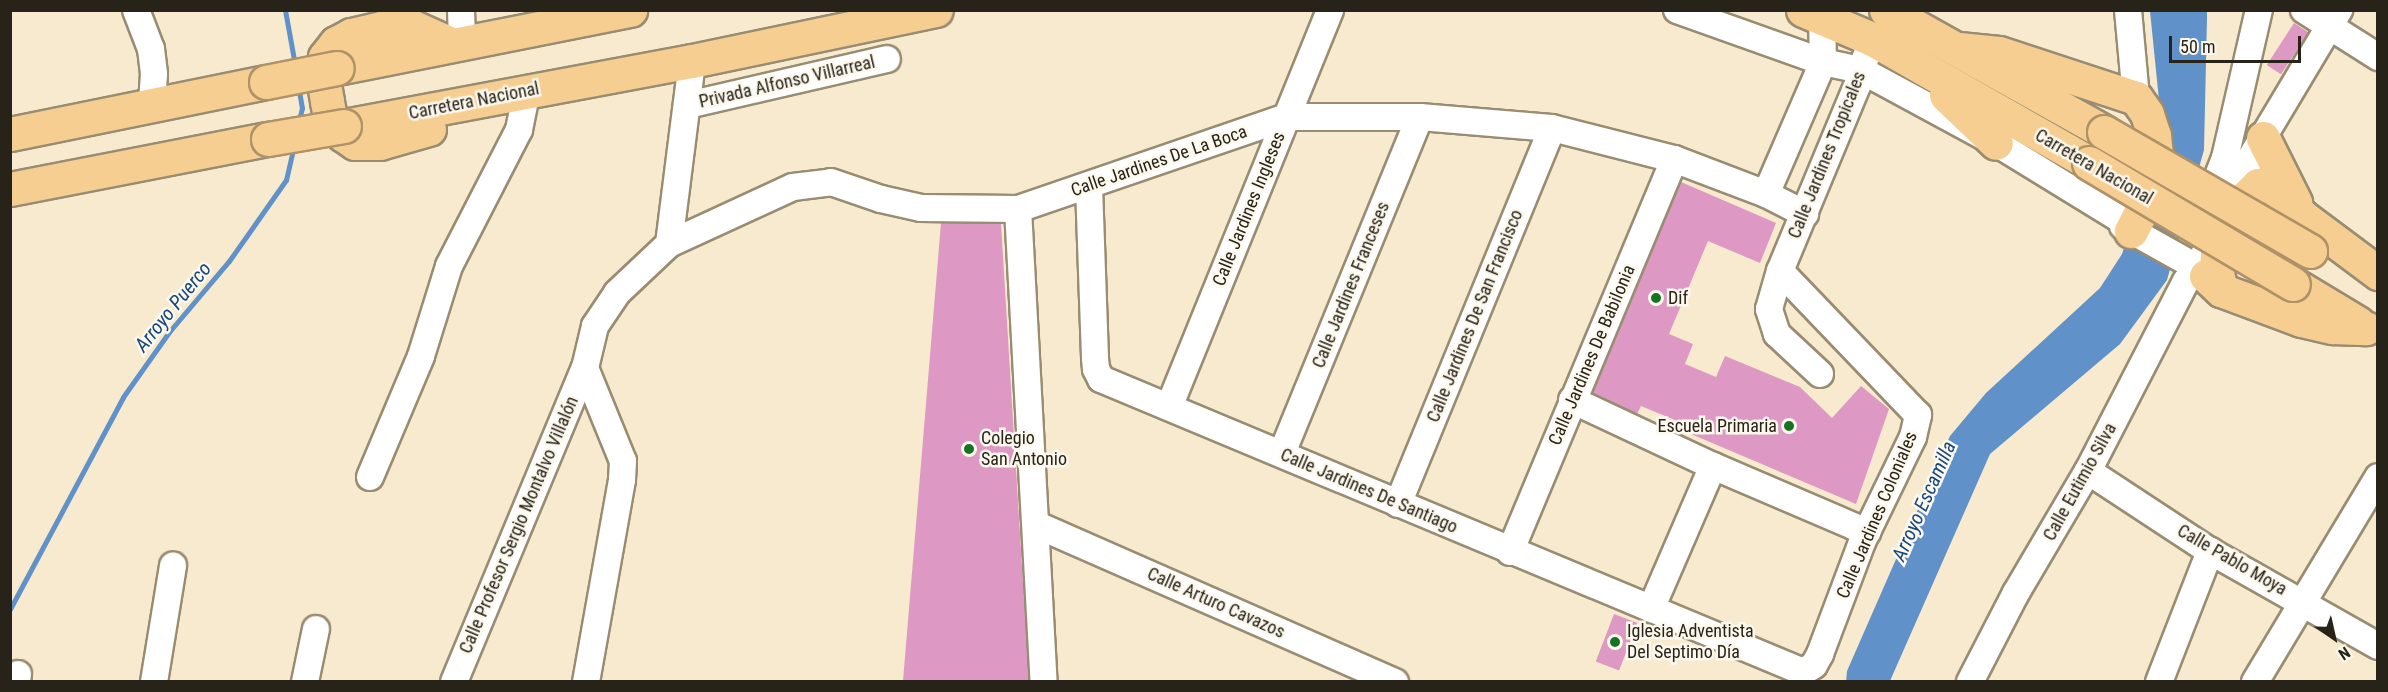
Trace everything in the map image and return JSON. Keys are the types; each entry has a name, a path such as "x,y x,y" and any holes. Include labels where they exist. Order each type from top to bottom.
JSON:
{"highway":[{"path":"10,134 337,68 458,32 630,10"},
{"name":"Carretera Nacional","path":"10,189 692,60 936,10"},
{"name":"Carretera Nacional","path":"1886,10 2104,132 2378,292"},
{"name":"Carretera Nacional","path":"1813,14 1872,39 1908,59 2372,331"},
{"path":"458,32 411,26 351,35 336,43 325,57 323,78 330,117 342,135 355,143 380,143 420,133 448,120 475,100"},
{"path":"1959,49 1999,53 2136,98 2147,114 2154,135 2157,166 2155,184 2137,232"},
{"path":"1908,59 1996,143"},
{"path":"2263,138 2303,217"},
{"path":"2194,271 2216,268 2217,254 2240,203 2249,191 2258,185 2272,186 2303,217 2378,273"},
{"path":"2194,271 2301,320 2331,327 2372,331"}],"street":[{"path":"136,10 151,49 154,74 152,106"},
{"name":"Calle Jardines Ingleses","path":"1169,407 1330,10"},
{"path":"1677,10 1860,77 1996,143 2137,232 2194,271"},
{"path":"2128,10 2136,98"},
{"name":"Calle Eutimio Silva","path":"2194,271 2225,158 2259,10"},
{"path":"2304,10 2334,19 2378,57"},
{"path":"1767,194 1823,62 1813,14"},
{"name":"Calle Eutimio Silva","path":"1970,681 2016,593 2088,471 2194,271 2250,159 2334,19"},
{"name":"Calle Jardines Tropicales","path":"1820,374 1777,334 1768,309 1780,271 1860,77 1872,39"},
{"name":"Privada Alfonso Villarreal","path":"688,105 887,59"},
{"path":"669,244 692,60"},
{"path":"1860,77 1992,153 2137,232"},
{"path":"370,477 421,356 449,266 519,130 527,90"},
{"name":"Calle Jardines De La Boca","path":"585,368 595,326 616,293 669,244 793,187 831,182 881,199 921,208 1018,209 1286,117 1420,117 1552,128 1674,159 1767,194 1804,214"},
{"name":"Calle Jardines Franceses","path":"1282,453 1420,117"},
{"name":"Calle Jardines De San Francisco","path":"1398,504 1552,128"},
{"name":"Calle Jardines De Babilonia","path":"1510,552 1674,159"},
{"name":"Calle Jardines De Santiago","path":"1089,186 1096,369 1101,379 1282,453 1510,552 1793,670 1803,672 1814,665"},
{"path":"1018,209 1044,681"},
{"name":"Calle Jardines Coloniales","path":"1780,271 1918,415 1913,437 1867,532 1814,665"},
{"path":"585,368 623,461 622,480 586,681"},
{"name":"Calle Profesor Sergio Montalvo Villalón","path":"454,681 585,368"},
{"path":"1572,400 1713,466 1867,532"},
{"path":"1651,609 1713,466"},
{"name":"Calle Pablo Moya","path":"2088,471 2210,551 2378,645"},
{"path":"2255,681 2378,477"},
{"name":"Calle Arturo Cavazos","path":"1037,525 1395,681"},
{"path":"2159,681 2210,551"},
{"path":"154,681 173,566"},
{"path":"305,681 316,628"}],"water":[{"name":"Arroyo Escamilla","path":"2150,11 2207,11 2204,150 2167,280 2120,344 1990,454 1890,681 1846,682 1847,671 1950,436 1986,393 2100,288 2122,254 2162,130"}],"building":[{"path":"2294,23 2308,32 2281,74 2267,65"},
{"path":"1681,182 1776,223 1760,263 1708,241 1669,334 1693,344 1685,364 1716,377 1725,356 1800,387 1832,418 1861,386 1889,409 1856,504 1691,434 1694,428 1641,406 1637,414 1593,393"},
{"name":"Colegio San Antonio","path":"941,223 1001,224 1029,681 903,681"},
{"name":"Iglesia Adventista Del Septimo Día","path":"1614,614 1637,623 1619,671 1596,662"}],"waterway":[{"name":"Arroyo Puerco","path":"285,10 295,65"},
{"name":"Arroyo Puerco","path":"298,86 302,108 298,124"},
{"name":"Arroyo Puerco","path":"10,609 123,397 169,332 229,261 286,180 294,145"}],"place":[{"name":"Dif","path":"1656,298"},
{"name":"Escuela Primaria","path":"1789,426"},
{"name":"Colegio San Antonio","path":"969,449"},
{"name":"Iglesia Adventista Del Septimo Día","path":"1615,642"}]}
